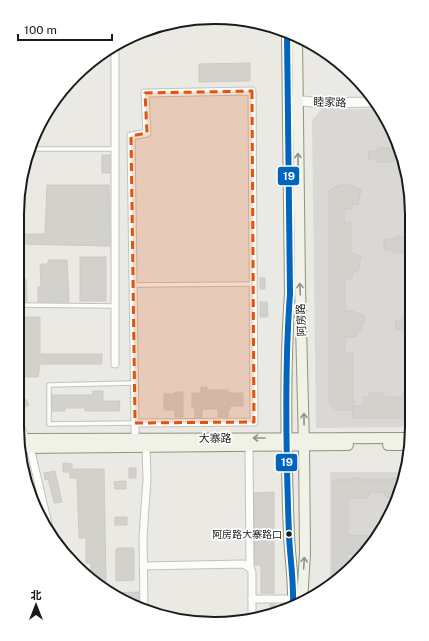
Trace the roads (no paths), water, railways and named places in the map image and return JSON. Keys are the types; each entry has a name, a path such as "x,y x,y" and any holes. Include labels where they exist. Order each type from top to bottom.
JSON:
{"main road":[{"name":"阿房路","path":"288,39 293,100 303,373 305,553 297,598"},
{"name":"阿房路","path":"296,598 289,534 287,334 290,294 293,100 297,43"},
{"path":"287,373 303,373"},
{"name":"大寨路","path":"25,444 135,439 304,442 405,438"},
{"name":"大寨路","path":"25,444 146,447 249,446 288,442"},
{"name":"大寨路","path":"304,442 404,446"}],"street":[{"path":"114,53 115,364"},
{"path":"135,423 254,422 252,91 145,93 147,133 131,136 135,439"},
{"name":"睦家路","path":"293,100 323,103 368,102"},
{"path":"249,446 252,613"},
{"path":"144,603 143,516 147,479 146,447"},
{"path":"26,451 42,507"},
{"path":"143,566 244,564 250,568"},
{"path":"252,599 288,601"}],"lane":[{"path":"36,149 115,149"},
{"path":"133,285 253,284"},
{"path":"24,305 115,306"},
{"path":"134,383 49,385 49,424 135,423"}],"place":[{"name":"阿房路大寨路口","path":"289,534"}]}
